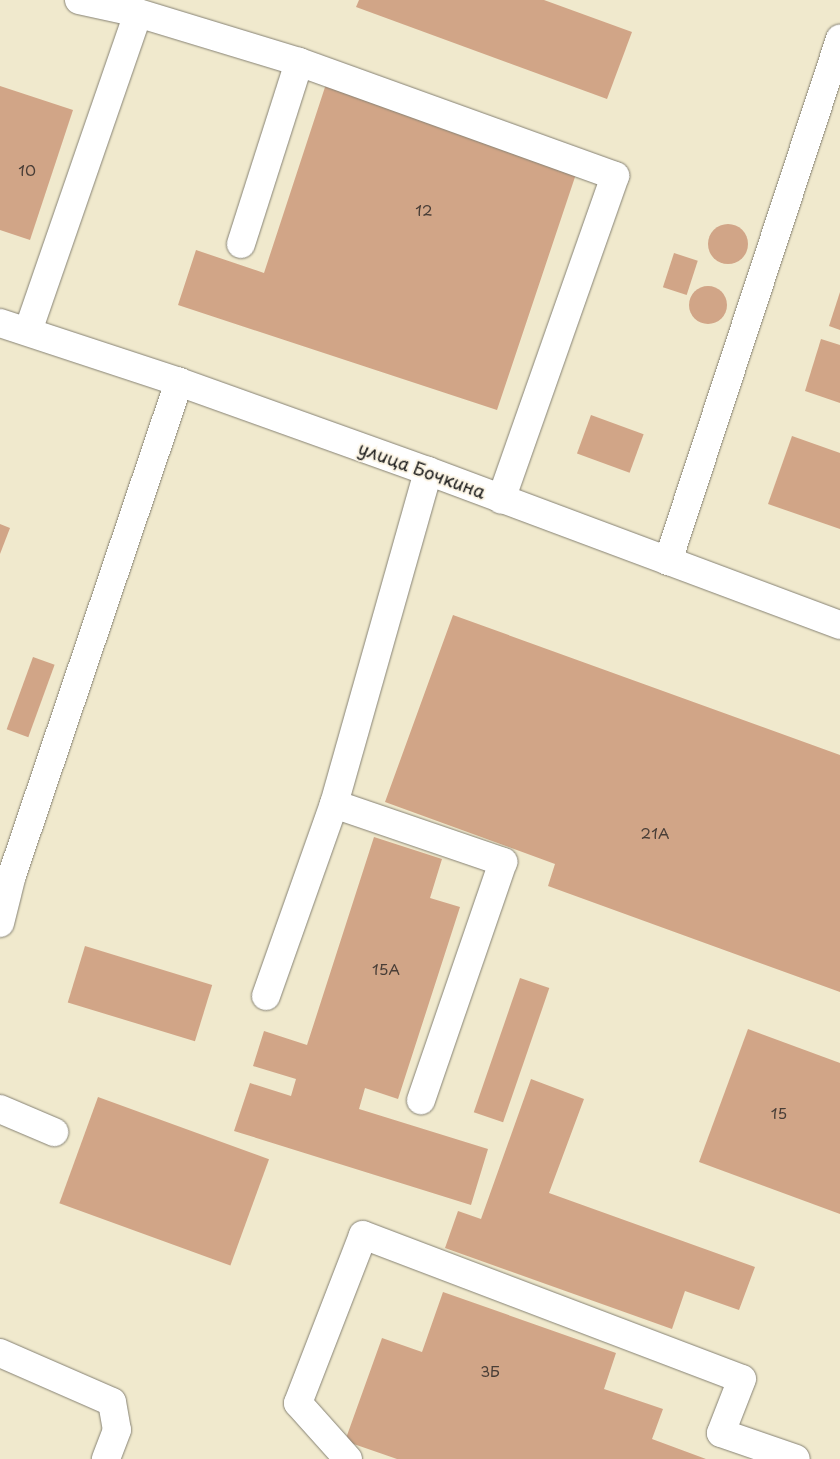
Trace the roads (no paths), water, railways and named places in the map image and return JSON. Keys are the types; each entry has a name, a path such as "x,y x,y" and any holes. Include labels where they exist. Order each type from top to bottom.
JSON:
{"street":[{"path":"79,0 138,14 298,62 615,176 501,499"},
{"path":"28,331 138,14"},
{"path":"668,561 840,39"},
{"path":"241,244 298,62"},
{"name":"улица Бочкина","path":"0,323 179,382 428,471 840,625"},
{"path":"0,924 12,875 179,382"},
{"path":"266,996 334,804 428,471"},
{"path":"334,804 503,862 420,1100"},
{"path":"0,1109 54,1132"},
{"path":"348,1459 298,1403 363,1235 742,1379 721,1433 796,1459"},
{"path":"0,1353 112,1402 117,1430 106,1459"}]}
